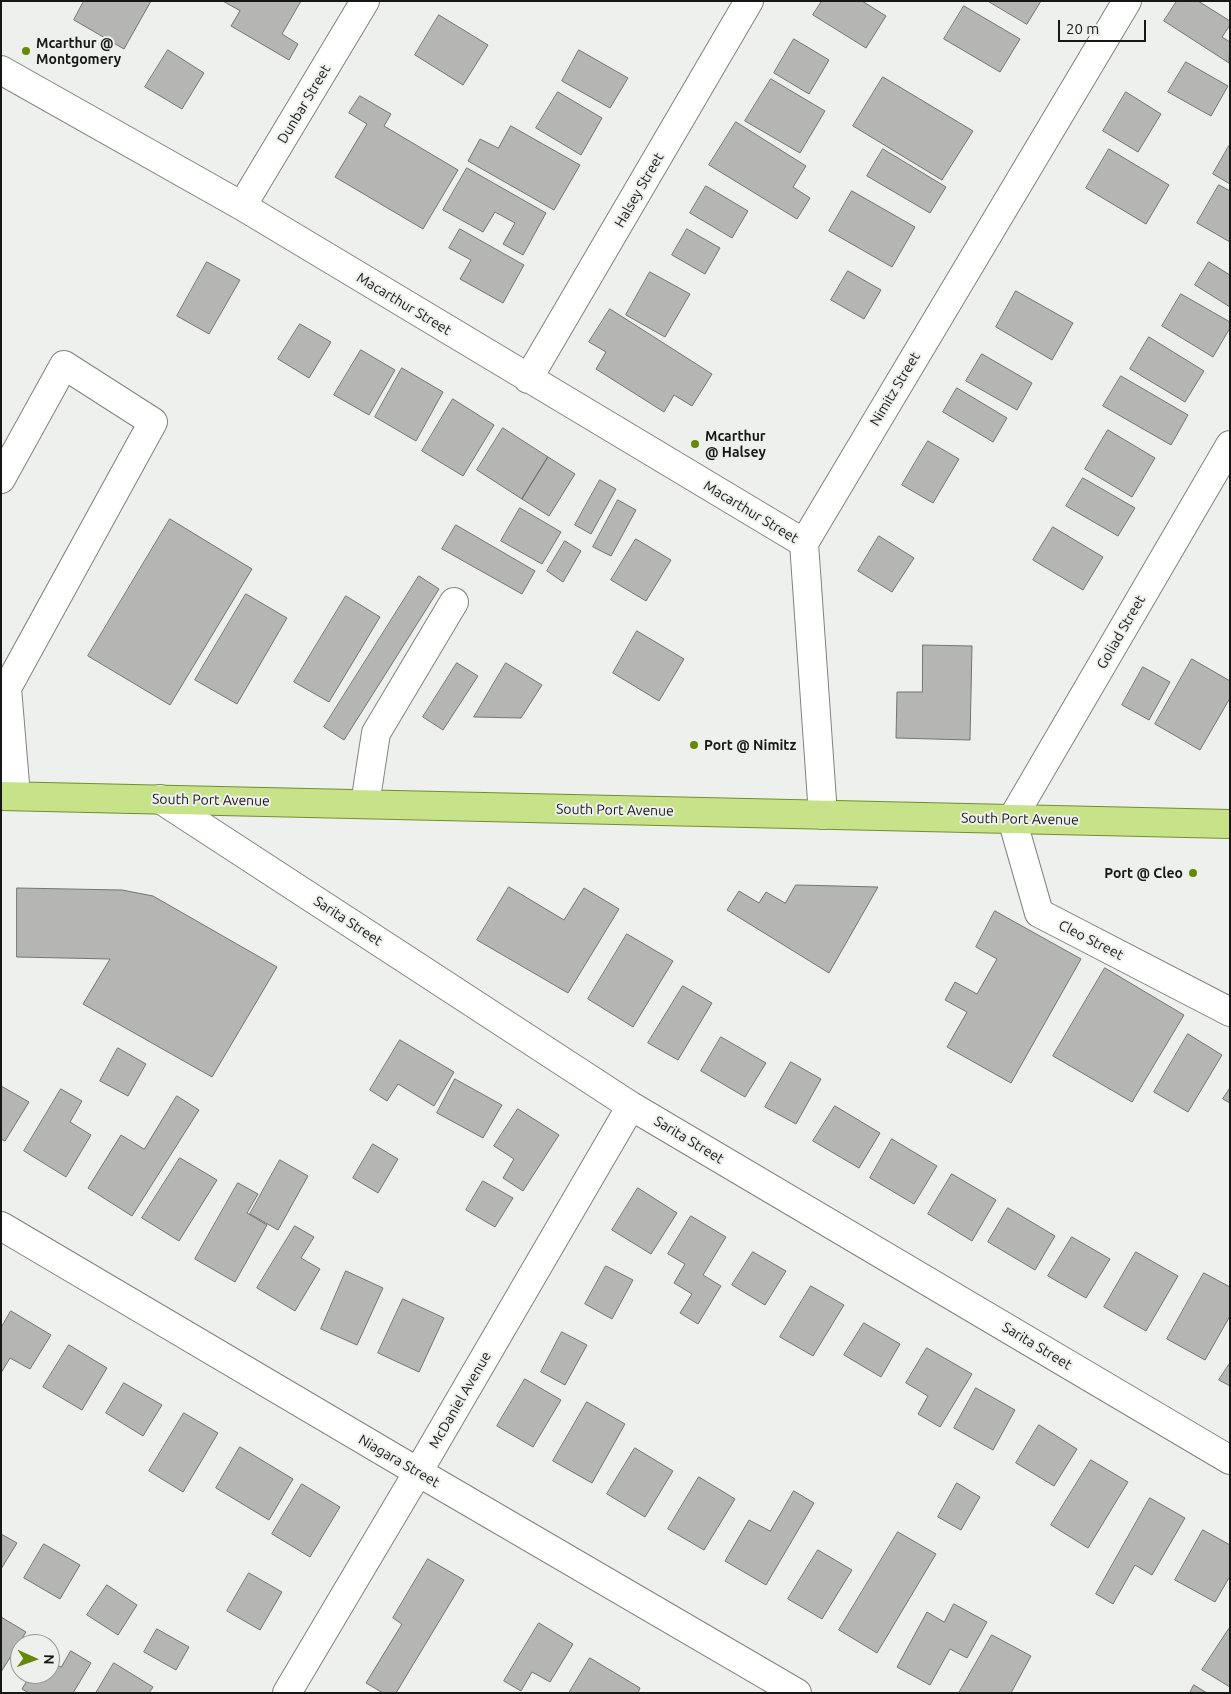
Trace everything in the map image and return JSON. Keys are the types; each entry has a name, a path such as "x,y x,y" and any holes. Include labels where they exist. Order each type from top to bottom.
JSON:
{"main road":[{"name":"South Port Avenue","path":"9,796 1230,824"}],"street":[{"name":"Dunbar Street","path":"242,206 365,1"},
{"name":"Halsey Street","path":"528,378 749,1"},
{"name":"Nimitz Street","path":"804,543 1126,1"},
{"name":"Macarthur Street","path":"1,70 242,206 804,543"},
{"path":"1,479 64,365 153,422 4,688 9,796"},
{"name":"Goliad Street","path":"1012,818 1230,445"},
{"path":"804,543 823,814"},
{"path":"365,804 376,733 454,602"},
{"name":"Sarita Street","path":"160,799 631,1106 1230,1460"},
{"name":"Cleo Street","path":"1012,818 1038,913 1230,1012"},
{"name":"McDaniel Avenue","path":"287,1693 631,1106"},
{"name":"Niagara Street","path":"1,1226 797,1693"}],"building":[{"path":"84,1 151,1 124,49 74,20"},
{"path":"223,1 301,1 282,34 298,44 289,60 231,26 240,11"},
{"path":"822,1 862,1 886,16 866,48 813,15"},
{"path":"988,1 1041,1 1027,24"},
{"path":"1177,1 1198,1 1230,21 1230,25 1222,37 1230,42 1229,63 1164,21"},
{"path":"964,6 1020,39 1000,72 944,39"},
{"path":"439,15 488,45 463,85 415,55"},
{"path":"794,39 829,60 809,94 774,73"},
{"path":"168,50 204,73 182,109 145,87"},
{"path":"579,50 628,78 610,108 562,81"},
{"path":"1186,62 1228,86 1211,116 1168,92"},
{"path":"883,77 973,131 942,180 853,126"},
{"path":"771,79 825,111 800,153 745,121"},
{"path":"558,92 602,118 581,155 536,128"},
{"path":"1126,92 1161,114 1138,152 1103,131"},
{"path":"360,96 391,114 384,126 458,170 423,229 335,177 367,124 349,113"},
{"path":"736,122 806,166 793,187 810,198 797,219 709,165"},
{"path":"511,126 580,165 554,210 468,161 480,139 498,148"},
{"path":"1230,147 1230,184 1213,174"},
{"path":"883,149 946,187 930,213 867,176"},
{"path":"1109,149 1169,185 1146,224 1086,188"},
{"path":"467,168 546,213 523,255 503,244 515,223 495,212 483,232 443,210"},
{"path":"1219,185 1230,191 1230,242 1197,223"},
{"path":"706,186 748,211 732,238 690,213"},
{"path":"852,191 915,227 892,267 829,231"},
{"path":"460,229 524,265 503,303 460,279 471,260 449,248"},
{"path":"687,229 720,248 705,274 672,255"},
{"path":"207,262 240,280 209,334 177,316"},
{"path":"1209,262 1230,275 1230,307 1195,285"},
{"path":"848,271 881,290 864,319 831,300"},
{"path":"650,272 690,294 665,337 626,315"},
{"path":"1016,291 1073,323 1052,360 996,327"},
{"path":"1181,294 1230,322 1230,328 1213,357 1162,326"},
{"path":"610,309 712,374 692,406 674,395 664,412 596,369 606,352 589,342"},
{"path":"300,324 331,342 309,378 278,359"},
{"path":"1149,337 1204,371 1185,402 1130,369"},
{"path":"361,350 395,370 369,415 334,395"},
{"path":"982,354 1032,383 1017,410 966,381"},
{"path":"402,368 443,392 416,441 375,417"},
{"path":"1121,376 1188,415 1171,445 1103,406"},
{"path":"957,388 1007,418 993,442 943,412"},
{"path":"453,399 494,425 463,476 422,451"},
{"path":"503,428 548,457 522,499 477,470"},
{"path":"1108,430 1155,458 1132,497 1085,469"},
{"path":"928,441 959,459 933,503 902,485"},
{"path":"548,457 575,474 549,516 522,499"},
{"path":"1083,478 1135,508 1118,536 1066,506"},
{"path":"600,480 616,489 591,534 575,525"},
{"path":"618,500 636,510 611,556 593,547"},
{"path":"520,508 561,532 542,564 501,541"},
{"path":"170,519 252,569 170,705 88,656"},
{"path":"456,525 535,571 522,594 442,549"},
{"path":"1053,527 1103,557 1083,590 1033,560"},
{"path":"879,536 914,558 892,592 858,571"},
{"path":"636,539 671,560 646,601 611,580"},
{"path":"565,541 581,551 563,582 547,571"},
{"path":"419,576 439,589 344,740 324,727"},
{"path":"246,594 287,618 237,704 195,680"},
{"path":"346,596 380,617 329,702 294,682"},
{"path":"637,631 684,659 659,701 613,673"},
{"path":"923,645 972,646 970,740 896,738 897,692 922,692"},
{"path":"1192,659 1230,681 1230,698 1200,750 1155,724"},
{"path":"457,663 478,676 443,730 423,717"},
{"path":"506,663 542,685 521,718 474,717"},
{"path":"1143,667 1170,682 1149,720 1122,705"},
{"path":"796,885 878,887 829,973 727,910 739,891 759,903 766,892 785,903"},
{"path":"509,887 564,920 584,888 619,909 568,993 477,940"},
{"path":"17,888 122,890 153,896 277,967 212,1077 83,1004 110,959 17,957"},
{"path":"995,911 1081,959 1011,1083 947,1047 967,1012 945,1000 955,982 977,994 997,959 976,947"},
{"path":"627,934 673,961 633,1027 588,999"},
{"path":"1105,968 1184,1015 1132,1102 1053,1056"},
{"path":"683,986 712,1003 678,1060 648,1043"},
{"path":"1188,1034 1222,1055 1188,1112 1154,1092"},
{"path":"721,1037 766,1063 745,1097 701,1071"},
{"path":"400,1040 454,1072 434,1106 398,1084 387,1101 370,1090"},
{"path":"118,1048 146,1064 128,1096 100,1081"},
{"path":"791,1062 821,1079 796,1124 765,1107"},
{"path":"455,1079 502,1105 483,1138 437,1113"},
{"path":"1,1086 29,1102 5,1141 1,1139"},
{"path":"1230,1088 1230,1103 1223,1099"},
{"path":"61,1089 82,1101 70,1122 91,1135 66,1177 24,1151"},
{"path":"177,1096 199,1110 132,1216 88,1188 121,1135 144,1149"},
{"path":"835,1106 880,1133 859,1168 813,1141"},
{"path":"518,1109 559,1135 523,1191 503,1178 514,1159 494,1146"},
{"path":"892,1139 937,1166 914,1204 870,1178"},
{"path":"373,1144 398,1159 378,1193 353,1178"},
{"path":"180,1158 217,1180 179,1241 142,1218"},
{"path":"280,1160 308,1176 278,1230 250,1214"},
{"path":"952,1174 996,1200 972,1241 928,1214"},
{"path":"483,1181 513,1198 495,1227 466,1210"},
{"path":"238,1183 258,1194 247,1213 267,1225 235,1282 195,1259"},
{"path":"638,1188 677,1213 651,1254 612,1230"},
{"path":"1008,1208 1055,1236 1035,1270 988,1242"},
{"path":"691,1216 726,1237 703,1275 721,1286 698,1324 680,1313 692,1294 674,1283 685,1264 668,1254"},
{"path":"295,1226 314,1237 301,1258 320,1269 295,1311 257,1288"},
{"path":"1072,1237 1110,1259 1086,1298 1048,1276"},
{"path":"753,1252 786,1271 765,1305 732,1285"},
{"path":"1136,1252 1178,1276 1146,1331 1104,1307"},
{"path":"606,1266 633,1280 612,1319 585,1304"},
{"path":"346,1271 383,1288 357,1345 321,1329"},
{"path":"1204,1273 1230,1287 1230,1316 1205,1360 1167,1339"},
{"path":"811,1286 844,1305 813,1356 780,1337"},
{"path":"403,1299 444,1318 419,1372 378,1353"},
{"path":"11,1311 51,1335 30,1369 10,1358 1,1373 1,1328"},
{"path":"864,1323 900,1344 881,1377 844,1355"},
{"path":"562,1332 587,1345 565,1385 541,1372"},
{"path":"69,1345 107,1368 82,1410 43,1387"},
{"path":"927,1348 972,1374 940,1427 918,1414 928,1396 906,1383"},
{"path":"1230,1363 1230,1386 1219,1380"},
{"path":"525,1379 561,1400 533,1447 497,1426"},
{"path":"124,1383 162,1405 143,1436 106,1413"},
{"path":"976,1388 1015,1410 993,1450 954,1428"},
{"path":"587,1402 625,1424 592,1483 553,1461"},
{"path":"184,1413 218,1433 183,1492 149,1471"},
{"path":"1039,1425 1077,1449 1054,1486 1016,1463"},
{"path":"240,1447 293,1479 269,1520 216,1488"},
{"path":"635,1448 673,1471 645,1517 607,1494"},
{"path":"1091,1460 1128,1482 1088,1548 1051,1525"},
{"path":"699,1477 735,1499 704,1550 668,1529"},
{"path":"957,1483 980,1497 961,1530 938,1517"},
{"path":"302,1484 340,1507 310,1557 272,1534"},
{"path":"794,1491 814,1503 766,1585 725,1561 749,1520 770,1531"},
{"path":"1150,1498 1185,1518 1152,1575 1135,1565 1113,1604 1096,1594"},
{"path":"1203,1530 1230,1545 1230,1576 1215,1602 1175,1580"},
{"path":"898,1532 936,1554 877,1653 839,1630"},
{"path":"1,1534 17,1543 1,1569"},
{"path":"44,1544 80,1565 60,1599 24,1578"},
{"path":"818,1550 852,1570 822,1619 788,1599"},
{"path":"428,1559 464,1580 396,1693 383,1693 366,1683 402,1624 393,1618"},
{"path":"249,1573 282,1592 260,1630 227,1611"},
{"path":"107,1585 137,1605 118,1635 87,1615"},
{"path":"954,1604 987,1622 967,1658 950,1649 930,1685 897,1667 927,1612 944,1622"},
{"path":"1,1617 26,1632 25,1634 10,1634 10,1658 1,1672"},
{"path":"539,1623 573,1644 550,1682 532,1672 521,1691 504,1681"},
{"path":"1230,1627 1230,1687 1202,1670"},
{"path":"157,1629 189,1647 176,1670 144,1652"},
{"path":"992,1635 1031,1656 1011,1693 959,1693"},
{"path":"71,1651 91,1663 73,1693 29,1693 22,1689 25,1684 60,1684 61,1667"},
{"path":"590,1658 640,1688 638,1693 569,1693"},
{"path":"114,1663 153,1687 149,1693 96,1693"},
{"path":"1194,1685 1207,1693 1190,1693"}],"place":[{"name":"Mcarthur @ Montgomery","path":"26,51"},
{"name":"Mcarthur @ Halsey","path":"695,444"},
{"name":"Port @ Nimitz","path":"694,745"},
{"name":"Port @ Cleo","path":"1193,873"}]}
